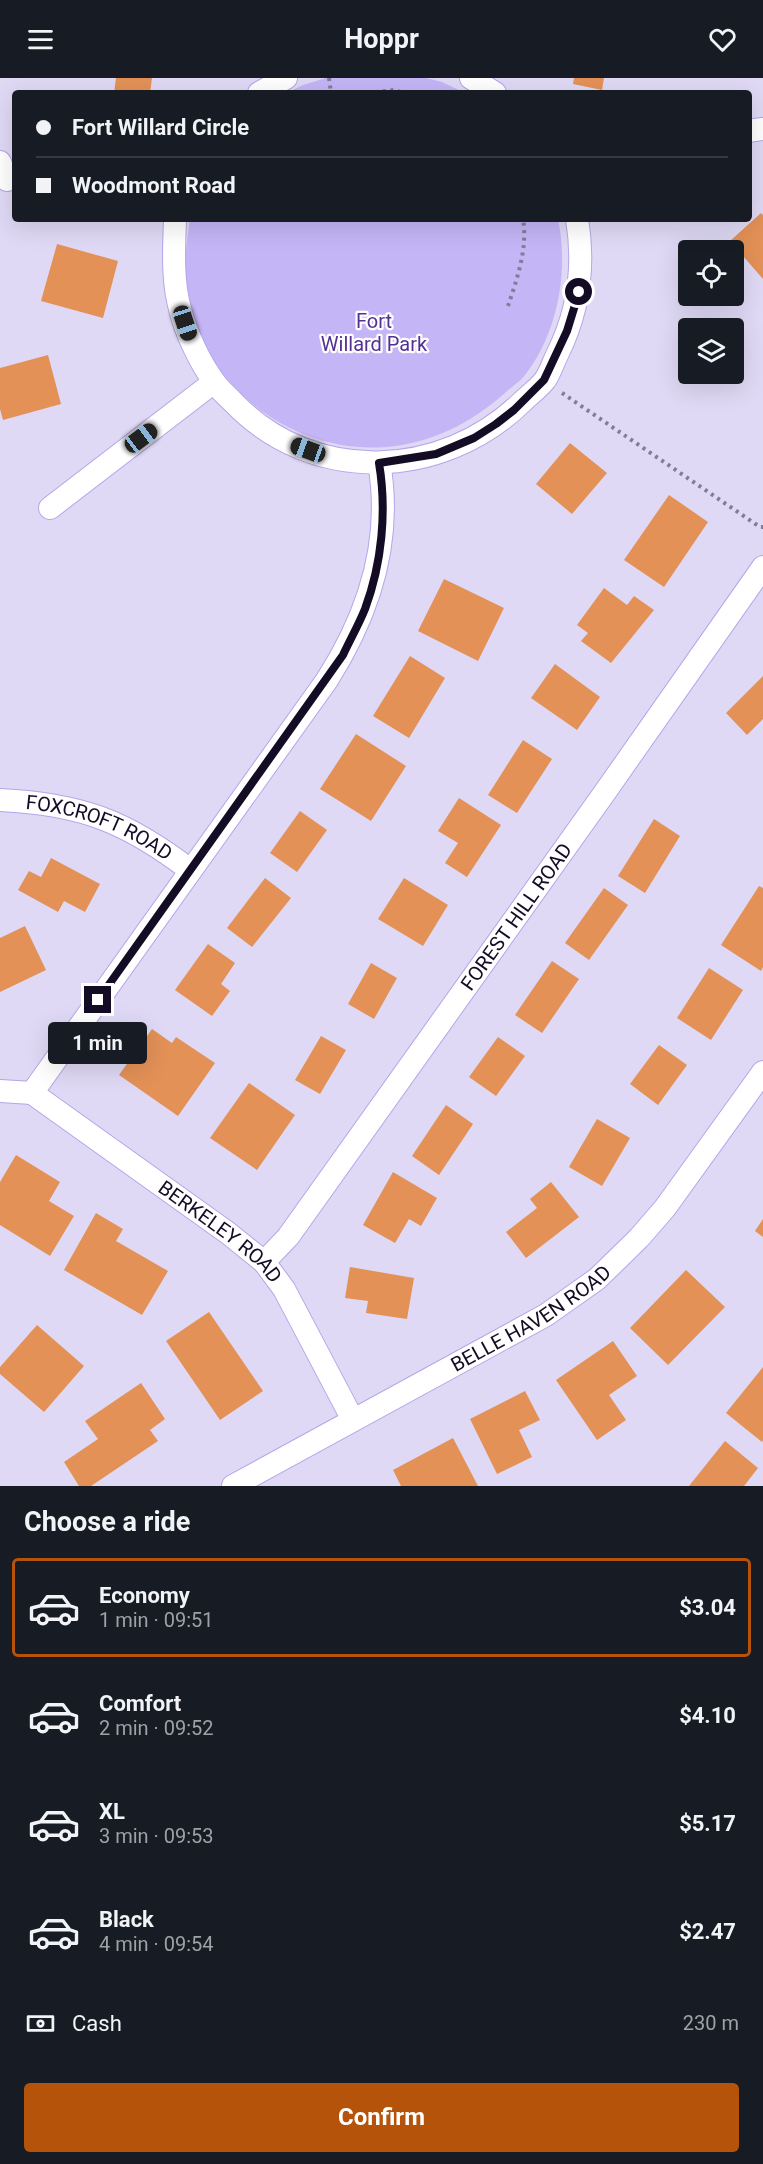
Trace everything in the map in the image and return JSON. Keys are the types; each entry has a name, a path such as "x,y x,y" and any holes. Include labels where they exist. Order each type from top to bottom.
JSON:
{"street":[{"path":"264,90 286,78"},
{"path":"471,78 490,90"},
{"path":"175,222 173,273 180,308 190,338 214,382 248,418 290,444 325,457 379,463 436,454 474,438 514,410 544,380 566,336 579,292 581,244 577,222"},
{"path":"50,508 214,382"},
{"path":"0,1091 32,1093 343,655 373,585 381,545 383,490 379,463"},
{"name":"FOREST HILL ROAD","path":"264,1262 288,1237 763,567"},
{"name":"FOXCROFT ROAD","path":"0,800 59,805 98,816 136,832 190,870"},
{"name":"BELLE HAVEN ROAD","path":"233,1486 546,1315 597,1279 639,1239 665,1208 763,1072"},
{"name":"BERKELEY ROAD","path":"32,1093 228,1233 264,1262 284,1289 353,1420"}],"path":[{"path":"508,306 518,275 525,233 523,222"},
{"path":"544,380 763,527"}],"green space":[{"path":"326,78 426,78 459,90 293,90"},
{"name":"Fort Willard Park","path":"190,222 558,222 562,259 561,280 553,321 536,358 518,382 479,414 450,430 404,445 365,447 342,445 300,433 280,423 245,397 214,364 199,330 186,287"}],"building":[{"path":"116,78 152,78 150,90 114,90"},
{"path":"574,78 604,78 602,90 573,84"},
{"path":"761,213 763,215 763,279 744,257 744,240 731,240"},
{"path":"57,244 118,261 103,318 41,301"},
{"path":"48,355 61,404 3,420 0,409 0,368"},
{"path":"570,443 607,473 572,514 536,484"},
{"path":"669,495 708,522 664,587 624,560"},
{"path":"444,579 504,608 478,661 418,631"},
{"path":"604,588 627,605 634,596 654,610 611,663 581,641 588,633 577,625"},
{"path":"410,656 445,678 409,738 373,716"},
{"path":"555,664 600,697 577,730 531,698"},
{"path":"763,676 763,719 747,735 726,713"},
{"path":"356,734 406,766 371,821 320,789"},
{"path":"523,740 552,759 517,813 488,795"},
{"path":"459,798 501,825 467,877 445,863 458,843 438,831"},
{"path":"300,811 327,830 297,872 270,853"},
{"path":"654,819 680,836 645,893 618,876"},
{"path":"51,858 100,884 85,912 64,901 58,912 18,890 29,871 41,877"},
{"path":"265,878 291,898 252,947 227,928"},
{"path":"404,878 448,905 423,946 378,919"},
{"path":"759,886 763,888 763,967 761,971 721,945"},
{"path":"604,888 628,905 589,960 565,943"},
{"path":"25,926 46,970 0,992 0,938"},
{"path":"208,944 235,963 221,984 230,991 212,1016 175,990"},
{"path":"552,961 579,979 542,1033 515,1015"},
{"path":"371,963 397,978 374,1019 348,1004"},
{"path":"709,968 743,990 711,1040 677,1018"},
{"path":"152,1029 172,1043 176,1037 215,1063 178,1116 119,1075"},
{"path":"321,1036 346,1050 320,1094 295,1080"},
{"path":"498,1037 525,1056 496,1096 469,1077"},
{"path":"659,1045 687,1065 658,1105 630,1084"},
{"path":"249,1083 295,1115 257,1170 210,1138"},
{"path":"446,1105 473,1124 439,1175 412,1156"},
{"path":"597,1119 630,1138 602,1186 569,1167"},
{"path":"16,1155 60,1182 49,1201 74,1216 50,1256 0,1225 0,1182"},
{"path":"393,1172 437,1198 421,1226 409,1219 395,1243 363,1225"},
{"path":"551,1182 579,1217 526,1258 506,1232 537,1208 530,1199"},
{"path":"96,1213 123,1229 116,1241 168,1271 142,1315 64,1270"},
{"path":"763,1219 763,1237 755,1231"},
{"path":"350,1267 414,1278 407,1319 366,1313 368,1301 345,1298"},
{"path":"686,1270 725,1307 668,1365 630,1328"},
{"path":"209,1312 263,1391 220,1420 166,1341"},
{"path":"37,1325 84,1366 44,1412 0,1374 0,1367"},
{"path":"613,1341 637,1376 609,1395 626,1420 597,1440 556,1380"},
{"path":"763,1367 763,1440 762,1442 726,1413"},
{"path":"141,1383 165,1419 150,1430 158,1441 91,1486 79,1486 64,1462 98,1439 85,1421"},
{"path":"525,1391 540,1420 519,1430 532,1457 497,1474 470,1419"},
{"path":"453,1438 478,1486 401,1486 393,1470"},
{"path":"725,1441 758,1468 744,1486 689,1486"}],"route":[{"path":"98,1000 343,655 373,585 381,545 383,507 379,463 424,458 436,454 474,438 514,410 544,380 572,319 579,292"}]}
